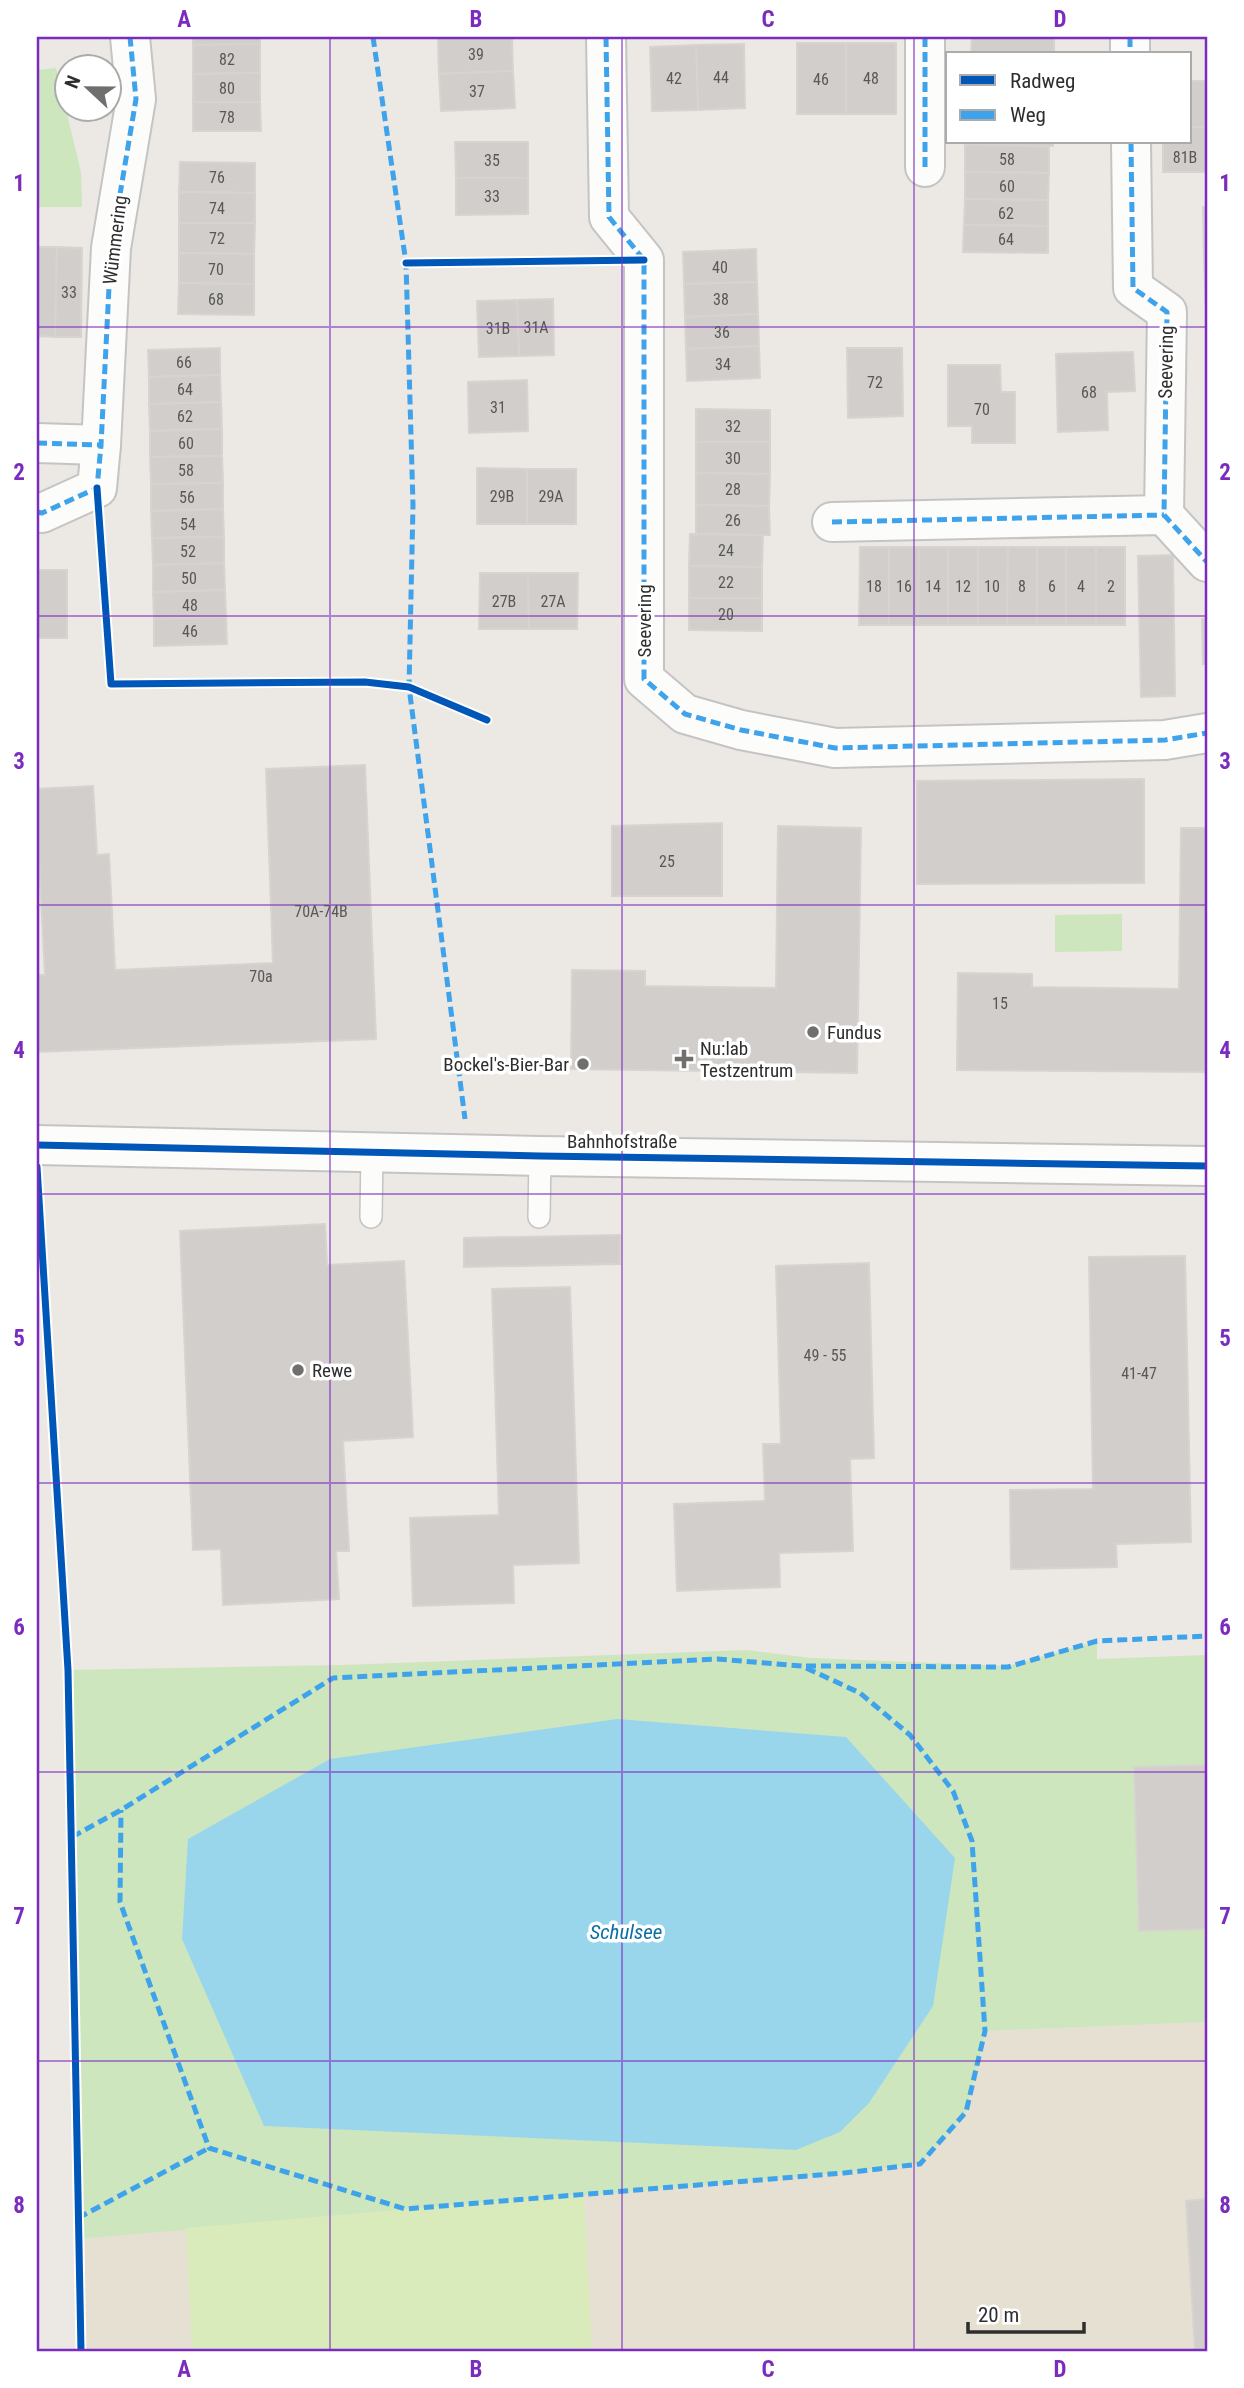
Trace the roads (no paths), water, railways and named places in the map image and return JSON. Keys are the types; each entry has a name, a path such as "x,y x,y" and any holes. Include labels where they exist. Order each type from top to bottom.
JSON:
{"street":[{"name":"Wümmering","path":"37,512 42,513 97,488 111,248 136,99 130,37"},
{"name":"Seevering","path":"607,37 609,217 644,260 645,679 685,714 741,730 835,748 1164,740 1207,733"},
{"path":"925,37 925,167"},
{"name":"Seevering","path":"1131,144 1133,288 1167,312 1164,514"},
{"path":"37,443 101,445"},
{"path":"832,522 1164,514 1207,562"},
{"name":"Bahnhofstraße","path":"37,1145 1207,1166"}],"lane":[{"path":"371,1217 372,1151"},
{"path":"539,1217 540,1156"}],"water":[{"name":"Schulsee","path":"617,1719 846,1737 955,1858 933,2006 869,2103 840,2132 796,2150 264,2126 182,1939 188,1839 330,1759"}],"place":[{"name":"Fundus","path":"813,1032"},
{"name":"Nu:lab Testzentrum","path":"684,1059"},
{"name":"Bockel's-Bier-Bar","path":"583,1064"},
{"name":"Rewe","path":"298,1370"}]}
